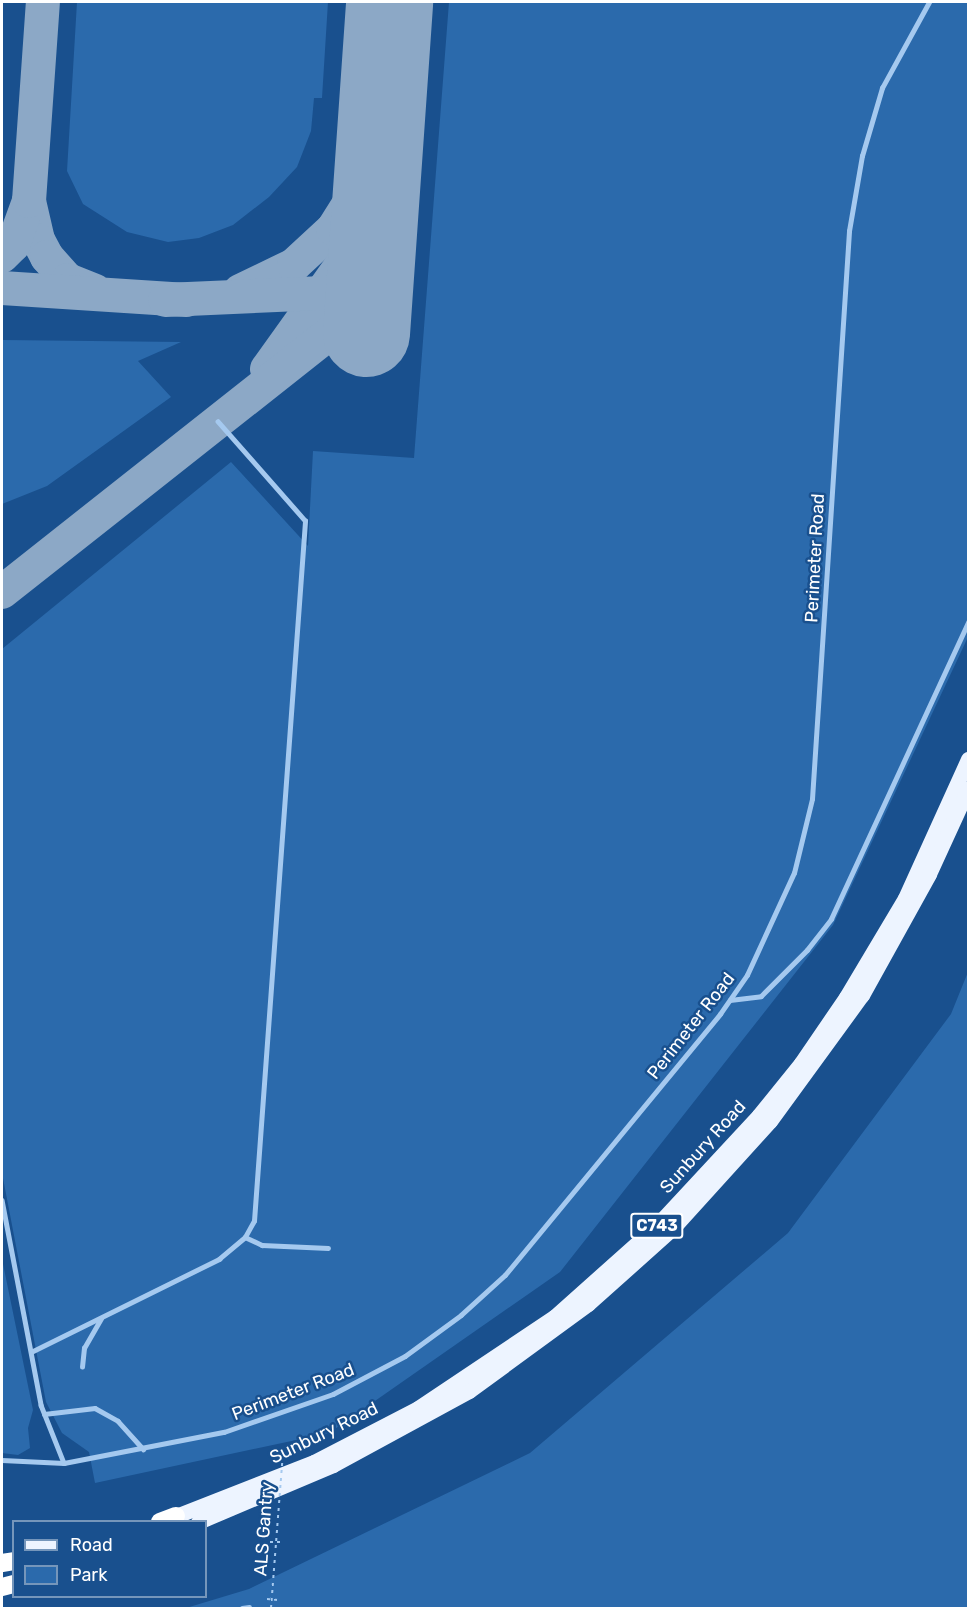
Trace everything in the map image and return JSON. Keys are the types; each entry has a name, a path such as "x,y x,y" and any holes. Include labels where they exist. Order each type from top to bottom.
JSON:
{"main road":[{"name":"Sunbury Road","path":"168,1519 314,1462 418,1408 554,1317 656,1227 759,1116 839,1006 905,898 969,759"},
{"name":"Sunbury Road","path":"200,1520 333,1466 469,1391 588,1304 673,1227 770,1121 862,995 929,874 969,789"}],"lane":[{"name":"Perimeter Road","path":"2,1460 64,1463 224,1432 333,1394 435,1336 505,1275 730,1000 780,910 807,826 817,759 849,231 862,156 882,88 929,2"},
{"path":"31,1352 219,1259 245,1237 254,1221 259,1179 305,521 218,422"},
{"path":"730,1000 761,996 807,950 831,919 969,622"},
{"path":"2,1200 44,1414 64,1463"},
{"path":"245,1237 262,1245 328,1248"},
{"path":"82,1367 84,1348 102,1316"},
{"path":"44,1414 95,1408 118,1421 143,1449"},
{"path":"242,1608 249,1607"}],"path":[{"name":"ALS Gantry","path":"272,1608 283,1452"},
{"path":"270,1542 282,1542"},
{"path":"267,1599 278,1600"}],"green space":[{"path":"77,2 328,2 322,98 314,98 311,131 297,167 269,197 233,225 199,238 168,242 127,232 83,204 67,171"},
{"path":"449,2 968,2 968,637 833,925 560,1272 329,1433 95,1483 89,1452 62,1433 46,1402 2,1173 2,649 231,462 308,546 313,451 414,458"},
{"path":"2,340 181,342 138,361 171,397 47,486 2,504"},
{"path":"968,972 968,1608 186,1608 249,1589 530,1453 788,1233 951,1014"},
{"path":"2,1259 33,1410 28,1428 30,1448 18,1455 2,1453"}],"taxiway":[{"path":"2,256 13,245 29,201 43,2"},
{"path":"240,291 294,265 333,229 362,183 379,131"},
{"path":"267,369 353,249 375,192"},
{"path":"29,201 38,240 47,257 68,280 95,291"},
{"path":"2,288 187,300"},
{"path":"2,592 356,312 369,291 165,300"}],"runway":[{"path":"366,333 389,2"}]}
